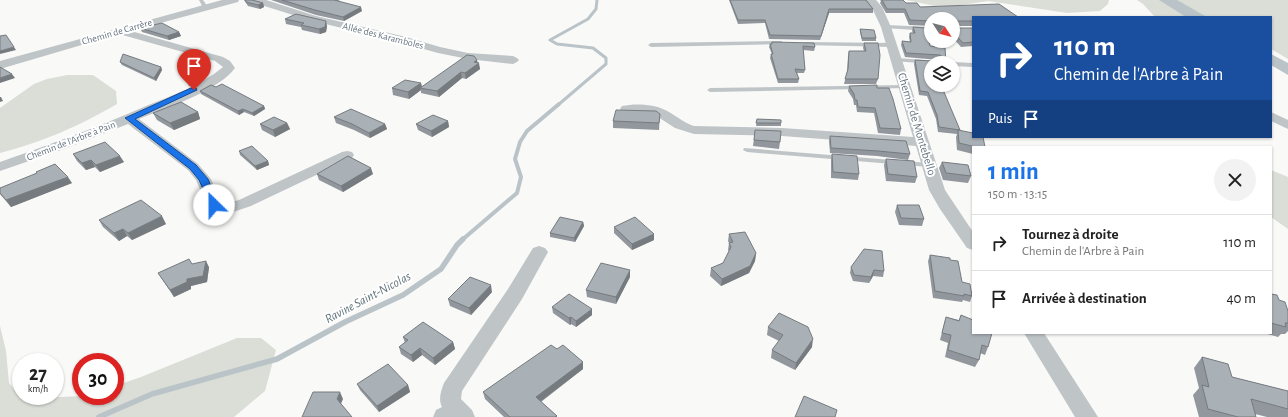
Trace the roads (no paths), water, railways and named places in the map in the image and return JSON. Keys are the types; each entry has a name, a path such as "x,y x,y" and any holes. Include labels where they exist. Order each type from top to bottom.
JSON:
{"street":[{"name":"Chemin de Carrère","path":"0,65 120,31 203,3 234,0"},
{"name":"Allée des Karamboles","path":"256,0 313,18 402,39 438,50 468,56 513,60"},
{"name":"Chemin de Montebello","path":"870,0 878,7 887,28 896,60 906,87 928,165 941,196 972,242"},
{"name":"Chemin de l'Arbre à Pain","path":"0,167 53,149 129,118 205,85 222,75 229,68 226,63 219,59 158,43 120,31"},
{"path":"627,109 657,111 664,114 681,127 694,130 782,132 922,142"},
{"path":"1272,117 1288,125"},
{"path":"129,118 193,167 203,179 214,205 220,209 230,208 245,203 347,155"},
{"path":"455,415 450,402 452,389 514,294 539,252"},
{"path":"1035,334 1087,417"}],"lane":[{"path":"887,28 924,30"},
{"path":"651,45 743,44 757,42 787,43"},
{"path":"795,44 892,45"},
{"path":"896,60 924,62"},
{"path":"960,64 972,65"},
{"path":"710,90 906,87"},
{"path":"747,150 928,165"}],"waterway":[{"name":"Ravine Saint-Nicolas","path":"558,105 606,64 606,58 593,48 557,44 550,40 588,19 596,9 597,0"},
{"name":"Ravine Saint-Nicolas","path":"462,240 517,193 521,177 515,159 520,142 527,131 559,104"},
{"name":"Ravine Saint-Nicolas","path":"99,417 152,394 277,359 345,322 403,295 441,269 462,240"}]}
